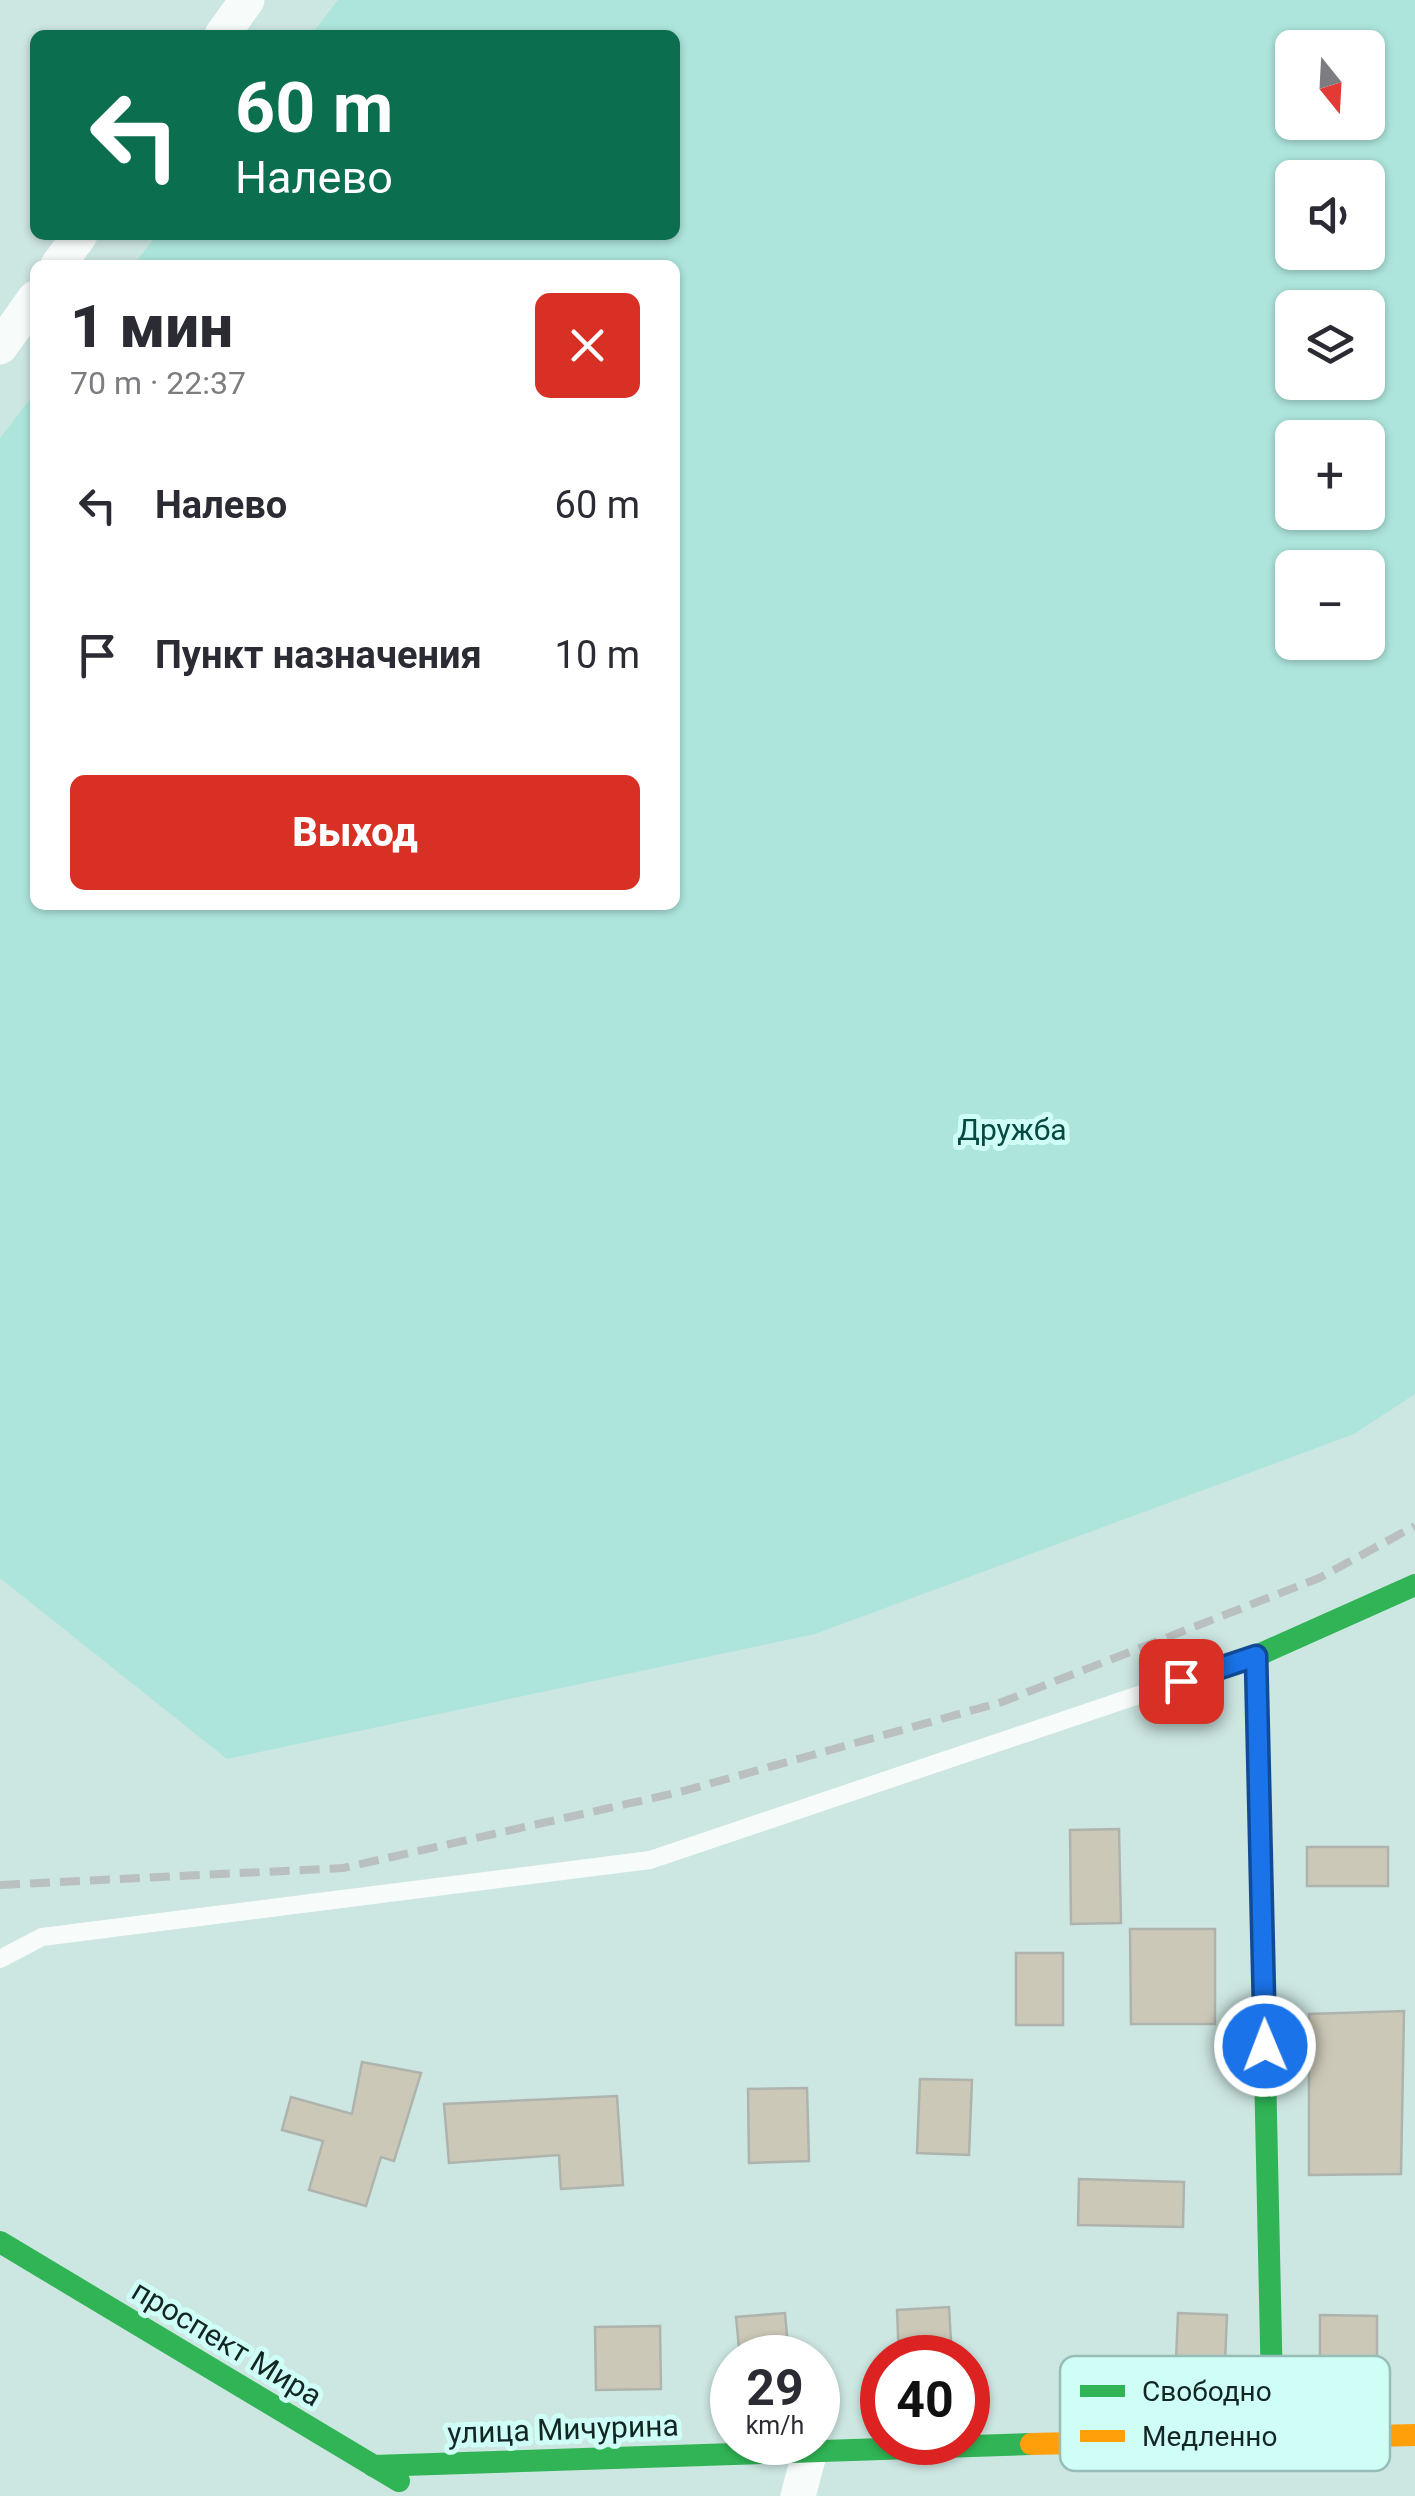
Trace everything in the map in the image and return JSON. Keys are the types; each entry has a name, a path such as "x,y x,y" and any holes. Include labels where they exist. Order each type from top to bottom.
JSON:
{"street":[{"path":"226,30 247,0"},
{"path":"0,347 30,305"},
{"path":"1271,2356 1256,1656 1415,1584"},
{"name":"проспект Мира","path":"0,2242 424,2496"},
{"name":"улица Мичурина","path":"1390,2435 1415,2435"},
{"name":"улица Мичурина","path":"840,2450 1060,2443"},
{"name":"улица Мичурина","path":"373,2466 710,2454"},
{"path":"798,2496 806,2465"}],"lane":[{"path":"0,1959 42,1937 650,1860 1256,1656"}],"green space":[{"name":"Дружба","path":"338,0 1415,0 1415,1394 1354,1434 815,1634 227,1759 0,1578 0,438 30,399 30,910 680,910 680,260 137,260 153,240 680,240 680,30 315,30"}],"building":[{"path":"1119,1829 1121,1923 1071,1924 1070,1830"},
{"path":"1307,1847 1388,1847 1388,1886 1307,1886"},
{"path":"1130,1929 1215,1929 1215,2024 1131,2024"},
{"path":"1016,1953 1063,1953 1063,2025 1016,2025"},
{"path":"1404,2011 1401,2174 1309,2175 1309,2014"},
{"path":"362,2062 421,2073 394,2161 381,2157 366,2206 309,2190 323,2141 282,2130 291,2097 352,2114"},
{"path":"920,2079 972,2080 969,2155 917,2153"},
{"path":"807,2088 809,2161 749,2163 748,2089"},
{"path":"617,2096 623,2185 561,2189 559,2155 449,2163 444,2104"},
{"path":"1079,2179 1184,2182 1183,2227 1078,2225"},
{"path":"949,2307 951,2335 898,2335 897,2310"},
{"path":"785,2313 787,2335 738,2335 736,2317"},
{"path":"1178,2313 1227,2315 1225,2356 1176,2356"},
{"path":"1320,2315 1377,2316 1377,2356 1320,2356"},
{"path":"660,2326 661,2389 596,2390 595,2327"}],"railway":[{"path":"0,1885 343,1868 680,1792 1002,1702 1319,1578 1415,1526"}],"traffic: fast":[{"path":"1271,2356 1256,1656 1415,1585"},
{"path":"0,2242 399,2481"},
{"path":"373,2466 1031,2444"}],"traffic: slow":[{"path":"1390,2436 1415,2435"},
{"path":"1031,2444 1060,2443"}],"route":[{"path":"1181,1681 1256,1656 1265,2046"}]}
